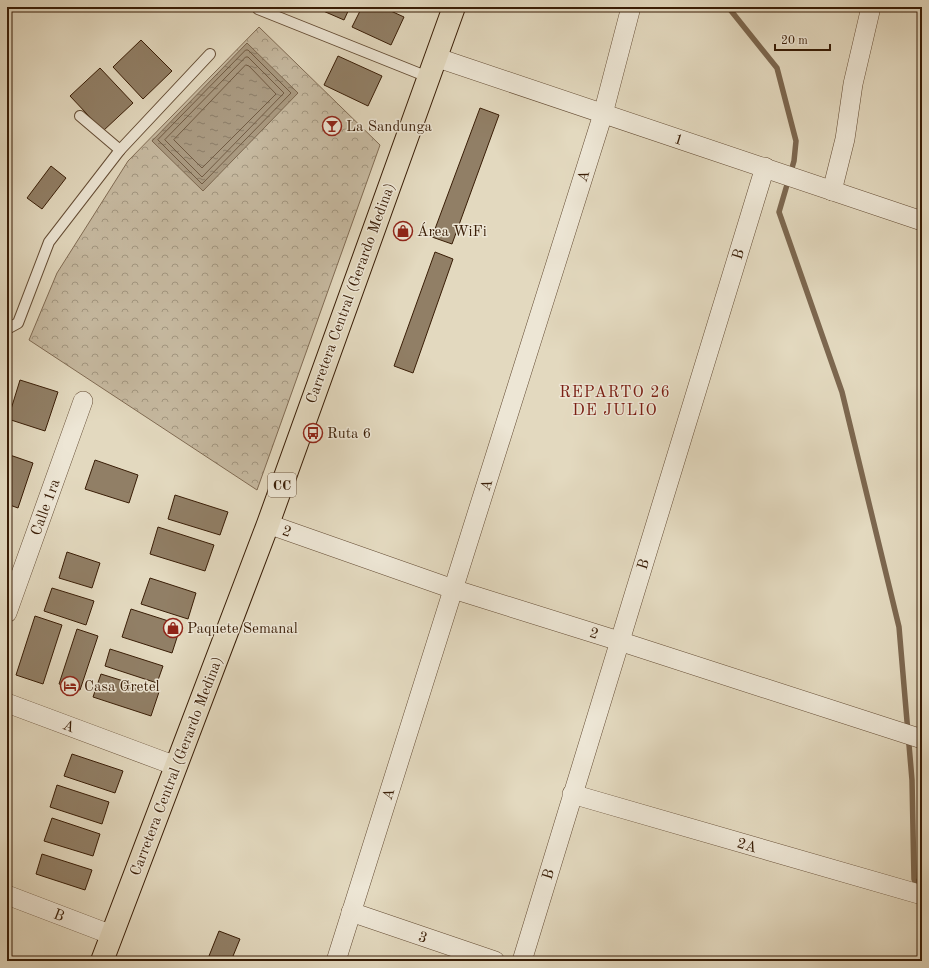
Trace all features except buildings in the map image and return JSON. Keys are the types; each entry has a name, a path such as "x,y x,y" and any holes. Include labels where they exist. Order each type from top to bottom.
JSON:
{"main road":[{"name":"Carretera Central (Gerardo Medina)","path":"102,961 268,524 454,7"}],"street":[{"name":"A","path":"336,961 603,114 630,7"},
{"path":"832,191 845,139 853,84 871,7"},
{"name":"1","path":"435,57 922,221"},
{"name":"B","path":"522,961 619,640 772,170"},
{"name":"Calle 1ra","path":"7,612 84,401"},
{"name":"2","path":"268,524 453,589 619,640 922,739"},
{"name":"A","path":"7,703 176,766"},
{"name":"2A","path":"572,794 917,894"},
{"name":"B","path":"7,895 112,934"},
{"name":"3","path":"351,912 495,961"}],"lane":[{"path":"258,9 428,77"},
{"path":"7,329 18,323 49,242 120,150 210,54"},
{"path":"80,116 120,150"}],"green space":[{"path":"259,27 380,145 257,490 29,340 57,273 128,161"}],"water":[{"path":"247,43 298,93 203,191 152,141"}],"waterway":[{"path":"728,7 777,68 796,141 794,161 779,212 842,392 899,627 912,780 914,879 918,889"}],"place":[{"name":"La Sandunga","path":"332,126"},
{"name":"Área WiFi","path":"403,231"},
{"name":"Ruta 6","path":"313,433"},
{"name":"Paquete Semanal","path":"173,628"},
{"name":"Casa Gretel","path":"70,686"}],"district":[{"name":"REPARTO 26 DE JULIO","path":"615,400"}]}
